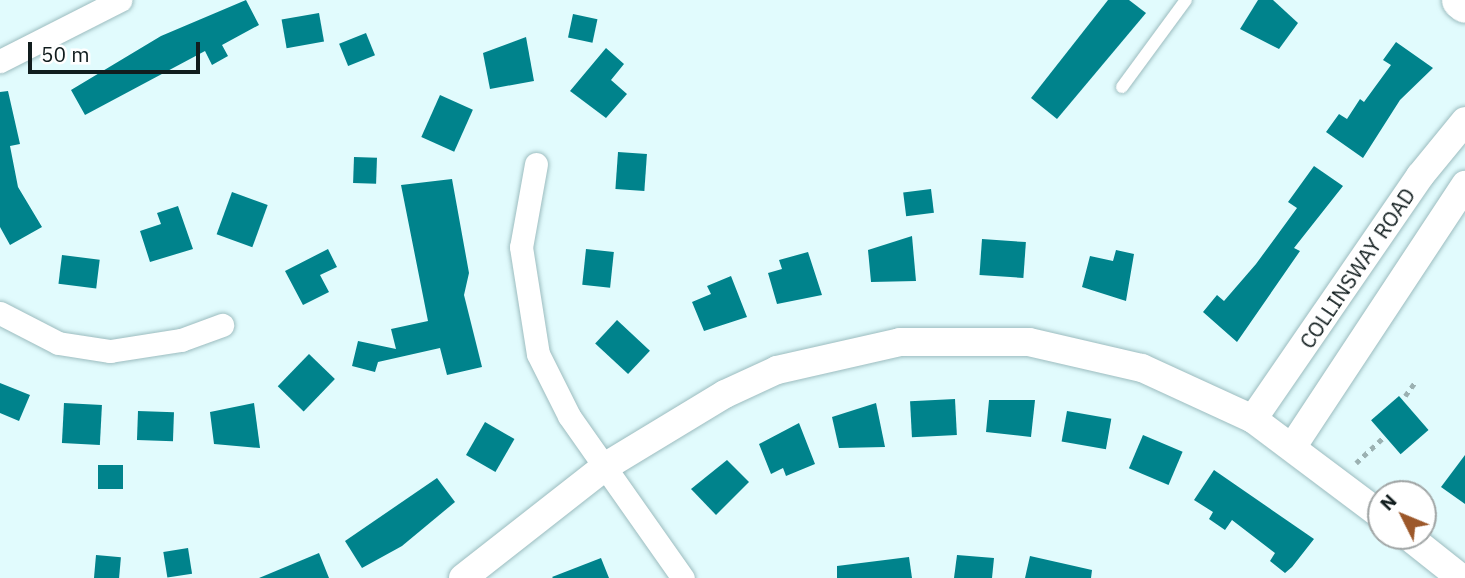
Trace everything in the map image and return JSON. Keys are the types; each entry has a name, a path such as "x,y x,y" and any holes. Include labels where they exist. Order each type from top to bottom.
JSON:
{"main road":[{"path":"1460,0 1465,4"}],"street":[{"path":"0,61 120,0"},
{"name":"COLLINSWAY ROAD","path":"1254,419 1420,176 1465,121"},
{"path":"536,164 521,247 538,354 569,416 683,578"},
{"path":"1293,446 1465,185"},
{"path":"0,313 58,343 110,351 181,341 222,325"},
{"path":"463,578 606,466 777,370 900,342 967,339 1083,353 1142,368 1254,419 1367,504"},
{"path":"1426,550 1461,578"}],"lane":[{"path":"1122,87 1186,0"}],"path":[{"path":"1405,396 1416,381"},
{"path":"1356,463 1385,436"}],"building":[{"path":"246,0 259,25 222,45 228,56 212,65 205,51 85,115 71,90 161,36"},
{"path":"1108,0 1129,0 1146,13 1057,119 1031,98"},
{"path":"1258,0 1273,0 1298,23 1279,49 1240,29"},
{"path":"319,13 324,42 287,48 282,20"},
{"path":"573,14 597,19 592,43 568,37"},
{"path":"366,33 375,55 348,66 339,44"},
{"path":"526,37 534,81 490,89 483,53"},
{"path":"1396,42 1433,68 1400,100 1363,158 1326,132 1339,114 1347,119 1360,99 1364,102 1391,65 1383,60"},
{"path":"606,48 624,64 611,80 627,94 606,118 570,91"},
{"path":"8,91 20,144 10,146 18,187 42,227 10,245 0,227 0,92"},
{"path":"440,95 473,110 454,152 421,137"},
{"path":"618,152 647,154 644,191 615,189"},
{"path":"354,157 377,158 376,184 353,183"},
{"path":"1314,166 1343,186 1294,248 1300,251 1237,342 1203,312 1217,295 1224,301 1256,264 1297,208 1288,202"},
{"path":"452,179 469,273 464,295 482,367 447,375 440,348 378,362 375,372 352,366 358,341 396,349 391,329 428,321 401,185"},
{"path":"931,189 934,213 906,216 903,192"},
{"path":"232,192 268,205 252,247 217,234"},
{"path":"178,206 193,249 150,262 140,231 161,224 157,213"},
{"path":"912,236 916,281 871,282 868,250"},
{"path":"982,239 1026,242 1023,278 979,275"},
{"path":"328,249 337,267 320,275 329,292 303,305 285,271"},
{"path":"586,249 614,252 610,288 582,285"},
{"path":"1116,250 1134,254 1126,301 1082,287 1090,256 1113,261"},
{"path":"808,252 822,295 777,304 768,273 782,269 779,260"},
{"path":"62,255 100,260 96,288 58,284"},
{"path":"731,276 747,317 704,331 692,302 711,294 707,286"},
{"path":"617,320 650,351 628,374 595,343"},
{"path":"309,354 335,379 304,411 278,386"},
{"path":"0,383 30,395 19,421 0,413"},
{"path":"1399,396 1429,430 1401,454 1371,420"},
{"path":"955,399 957,435 912,437 910,401"},
{"path":"989,400 1035,400 1031,437 986,432"},
{"path":"64,403 102,405 100,445 62,443"},
{"path":"254,403 260,448 214,444 210,412"},
{"path":"876,403 885,447 839,448 832,417"},
{"path":"138,411 174,412 173,441 137,440"},
{"path":"1067,411 1111,419 1106,449 1062,442"},
{"path":"485,422 514,439 495,472 466,455"},
{"path":"799,423 815,464 786,476 783,468 771,474 759,444"},
{"path":"1143,435 1183,452 1169,485 1129,468"},
{"path":"1465,455 1465,504 1441,487"},
{"path":"727,460 749,482 716,515 691,489"},
{"path":"98,465 123,465 123,489 98,489"},
{"path":"1214,470 1314,539 1285,573 1270,561 1275,553 1232,520 1225,530 1209,519 1213,512 1194,500"},
{"path":"437,478 455,502 402,546 362,568 345,541"},
{"path":"188,548 192,574 167,578 163,552"},
{"path":"319,553 329,578 259,578"},
{"path":"96,555 121,557 119,578 94,578"},
{"path":"957,555 994,558 992,578 954,578"},
{"path":"1030,556 1092,570 1091,578 1025,578"},
{"path":"909,557 912,578 837,578 837,566"},
{"path":"601,558 609,578 552,577"}]}
